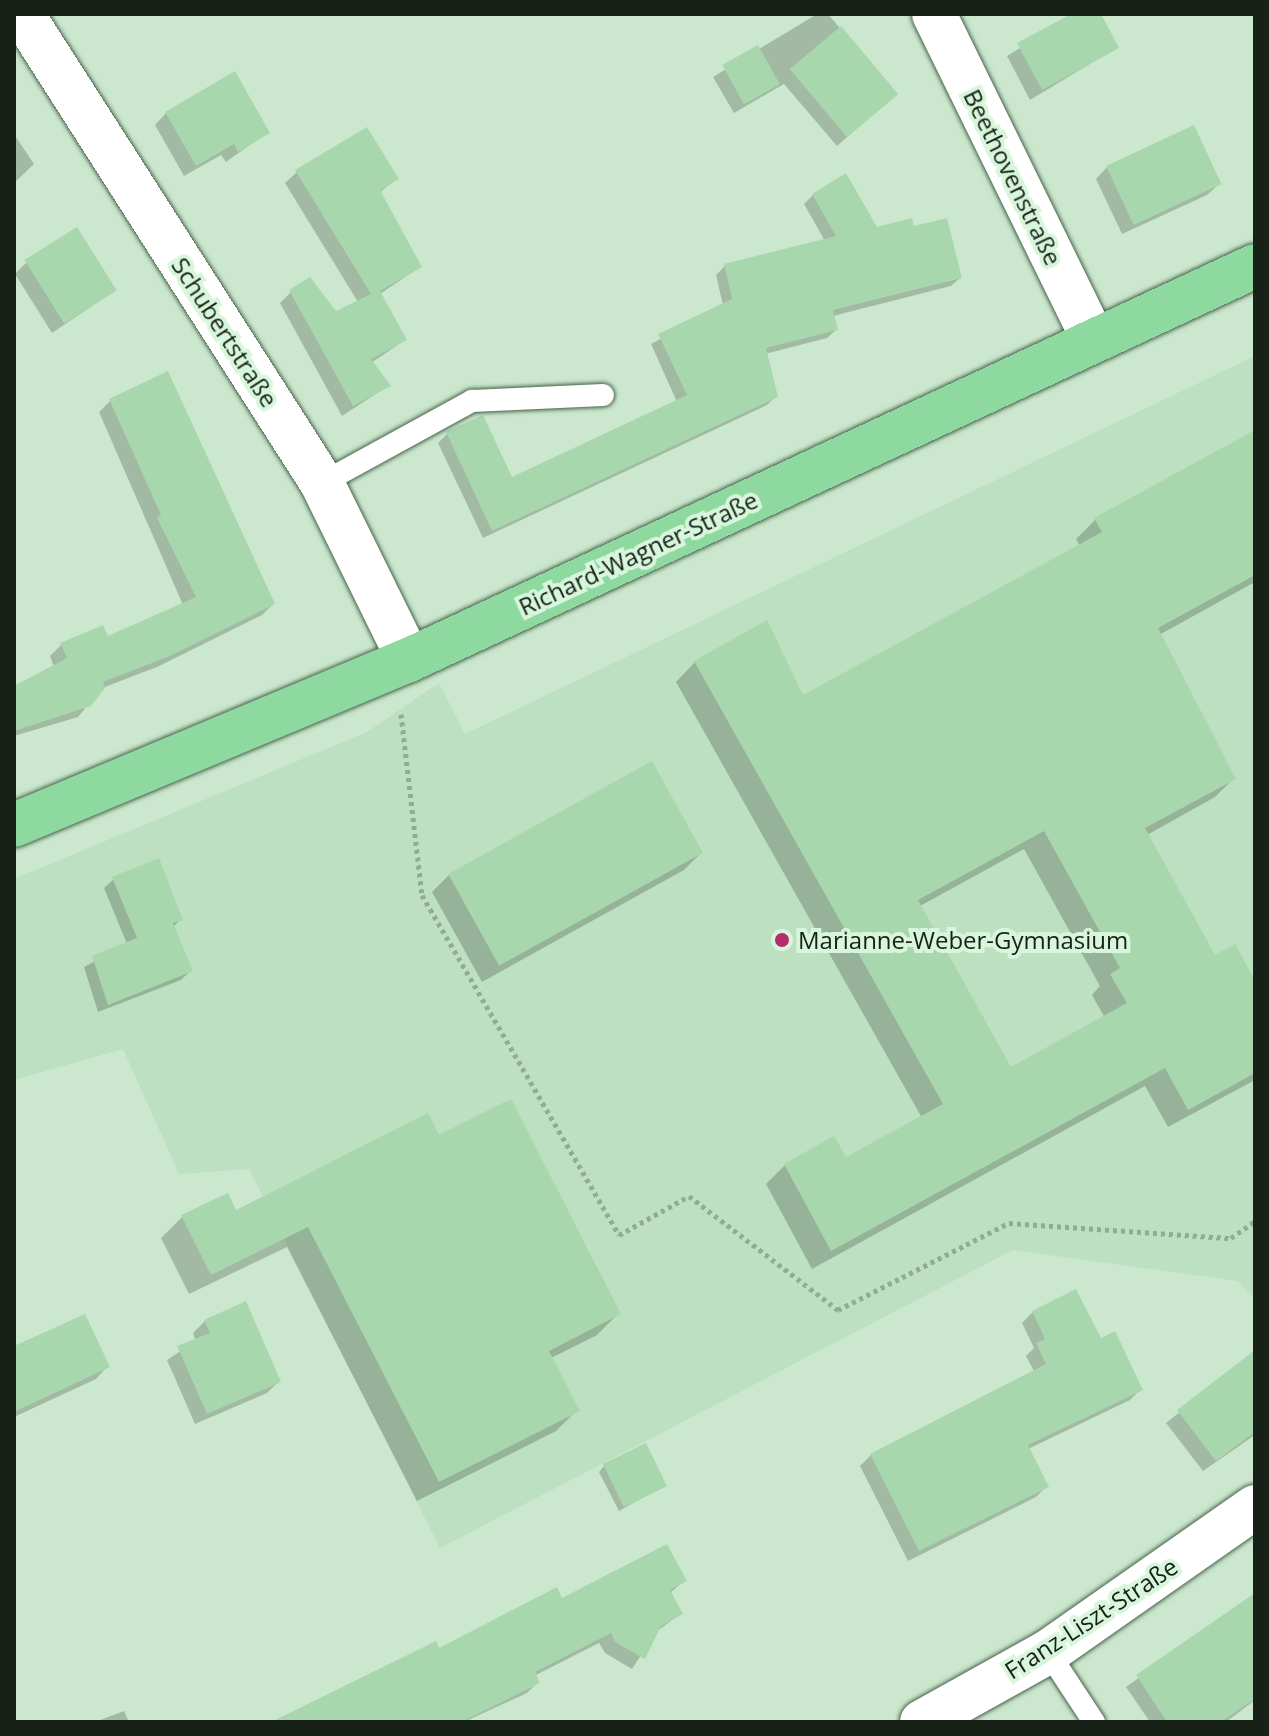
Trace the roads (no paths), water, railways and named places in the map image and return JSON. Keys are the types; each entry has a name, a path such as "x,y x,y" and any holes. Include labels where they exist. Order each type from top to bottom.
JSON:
{"main road":[{"name":"Richard-Wagner-Straße","path":"14,825 409,660 1255,266"}],"street":[{"name":"Schubertstraße","path":"22,14 322,483 409,660"},
{"name":"Beethovenstraße","path":"934,14 1093,339"},
{"name":"Franz-Liszt-Straße","path":"922,1722 1048,1652 1255,1507"}],"lane":[{"path":"322,483 472,401 603,395"},
{"path":"1048,1652 1094,1722"}],"place":[{"name":"Marianne-Weber-Gymnasium","path":"782,940"}]}
